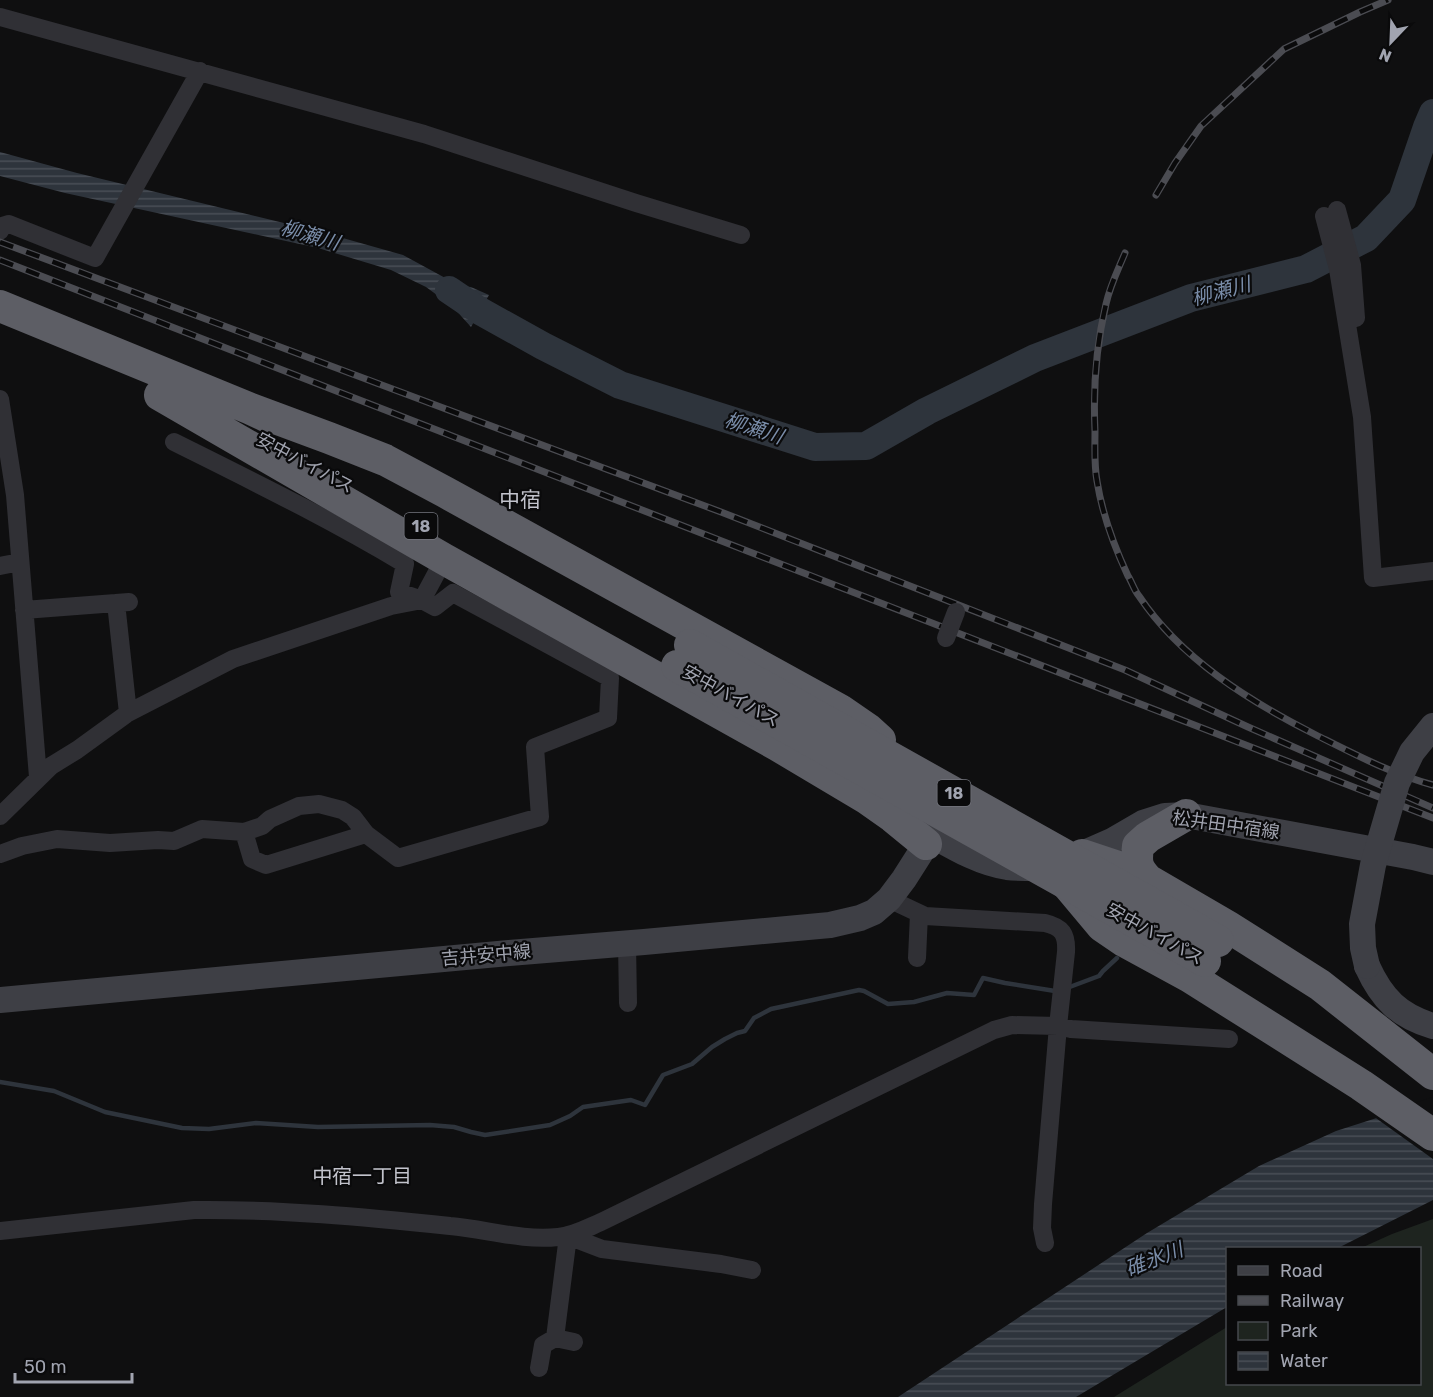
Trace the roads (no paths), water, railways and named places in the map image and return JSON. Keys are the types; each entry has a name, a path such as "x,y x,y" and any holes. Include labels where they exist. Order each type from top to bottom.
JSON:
{"highway":[{"name":"安中バイパス","path":"0,306 250,409 324,445 684,656 1212,951 1294,1018 1433,1092"},
{"name":"安中バイパス","path":"0,329 241,430 684,656"},
{"path":"160,395 444,559 777,745 866,798 929,840"},
{"path":"250,409 385,460 840,710 884,744 899,767 929,840"},
{"path":"777,745 804,690"},
{"path":"1148,880 1139,871 1136,860 1138,846 1148,837 1186,815"},
{"path":"1070,864 1118,867 1148,880 1227,926 1320,985 1398,1073 1190,977 1124,941 1102,926 1086,908 1070,864"},
{"name":"安中バイパス","path":"1398,1073 1433,1117"},
{"name":"18","path":"1398,1073 1433,1135"}],"main road":[{"path":"1433,726 1412,752 1397,783 1373,865 1362,924 1362,948 1367,966 1378,989 1390,1003 1406,1015 1433,1026"},
{"name":"吉井安中線","path":"0,999 830,925 874,912 890,899 929,840 973,794"},
{"name":"松井田中宿線","path":"929,840 955,866 998,882 1014,884 1044,878 1143,823 1165,816 1186,815 1433,862"}],"street":[{"path":"0,17 424,134 741,235"},
{"path":"0,231 3,226 9,224 95,258 200,71"},
{"path":"1333,220 1345,267 1354,364 1362,417 1373,578 1433,571"},
{"path":"0,399 15,495 38,777"},
{"path":"0,854 22,846 57,839 110,843 174,841 202,829 244,832 262,826 270,819 299,806 319,804 342,810 353,817 366,834 398,858 540,817 535,747 608,718 610,678 453,593 435,607 399,592 405,564 300,505 174,442"},
{"path":"422,600 444,559"},
{"path":"0,566 20,562"},
{"path":"0,816 51,766 128,713 233,659 391,606 422,600"},
{"path":"24,610 123,602 128,713"},
{"path":"946,638 956,612"},
{"path":"244,832 252,859 266,865 366,834"},
{"path":"890,899 925,916 1045,923 1054,925 1063,933 1066,944 1043,1204 1042,1228 1045,1243"},
{"path":"917,958 919,914"},
{"path":"627,943 628,1003"},
{"path":"0,1231 194,1210 223,1209 453,1226 526,1237 568,1236 994,1030 1012,1025 1058,1026 1071,1029 1229,1039"},
{"path":"568,1236 602,1249 752,1270"},
{"path":"555,1338 568,1236"},
{"path":"539,1368 543,1345 555,1338 574,1342"}],"water":[{"path":"0,152 325,233 403,255 460,286 471,287 489,295 471,327 452,306 426,287 391,270 318,248 65,193 0,176"},
{"name":"碓氷川","path":"1433,1100 1433,1200 1340,1247 1226,1247 1226,1308 1076,1397 898,1397 1147,1233 1259,1166 1336,1131"}],"waterway":[{"name":"柳瀬川","path":"449,290 480,311 620,385 815,447 866,446 927,411 1035,358 1191,298 1306,269 1366,238 1402,200 1433,113"},
{"path":"1067,988 1099,976 1117,958"},
{"path":"0,1082 54,1091 105,1112 182,1128 209,1129 256,1123 318,1127 430,1125 454,1127 485,1135 550,1125 583,1107 631,1100 645,1105 663,1075 692,1064 712,1047 745,1031 754,1018 771,1009 859,990 888,1004 914,1002 947,993 974,995 983,978 1059,990"}],"railway":[{"path":"1156,195 1201,126 1284,49 1388,0"},
{"path":"0,242 721,512 1125,670 1433,808"},
{"path":"1125,253 1108,297 1100,336 1094,399 1095,462 1105,517 1118,553 1136,591 1175,640 1196,659 1242,693 1291,722 1359,756 1433,785"},
{"path":"0,260 1433,818"}],"district":[{"name":"中宿","path":"520,499"},
{"name":"中宿一丁目","path":"362,1176"}]}
